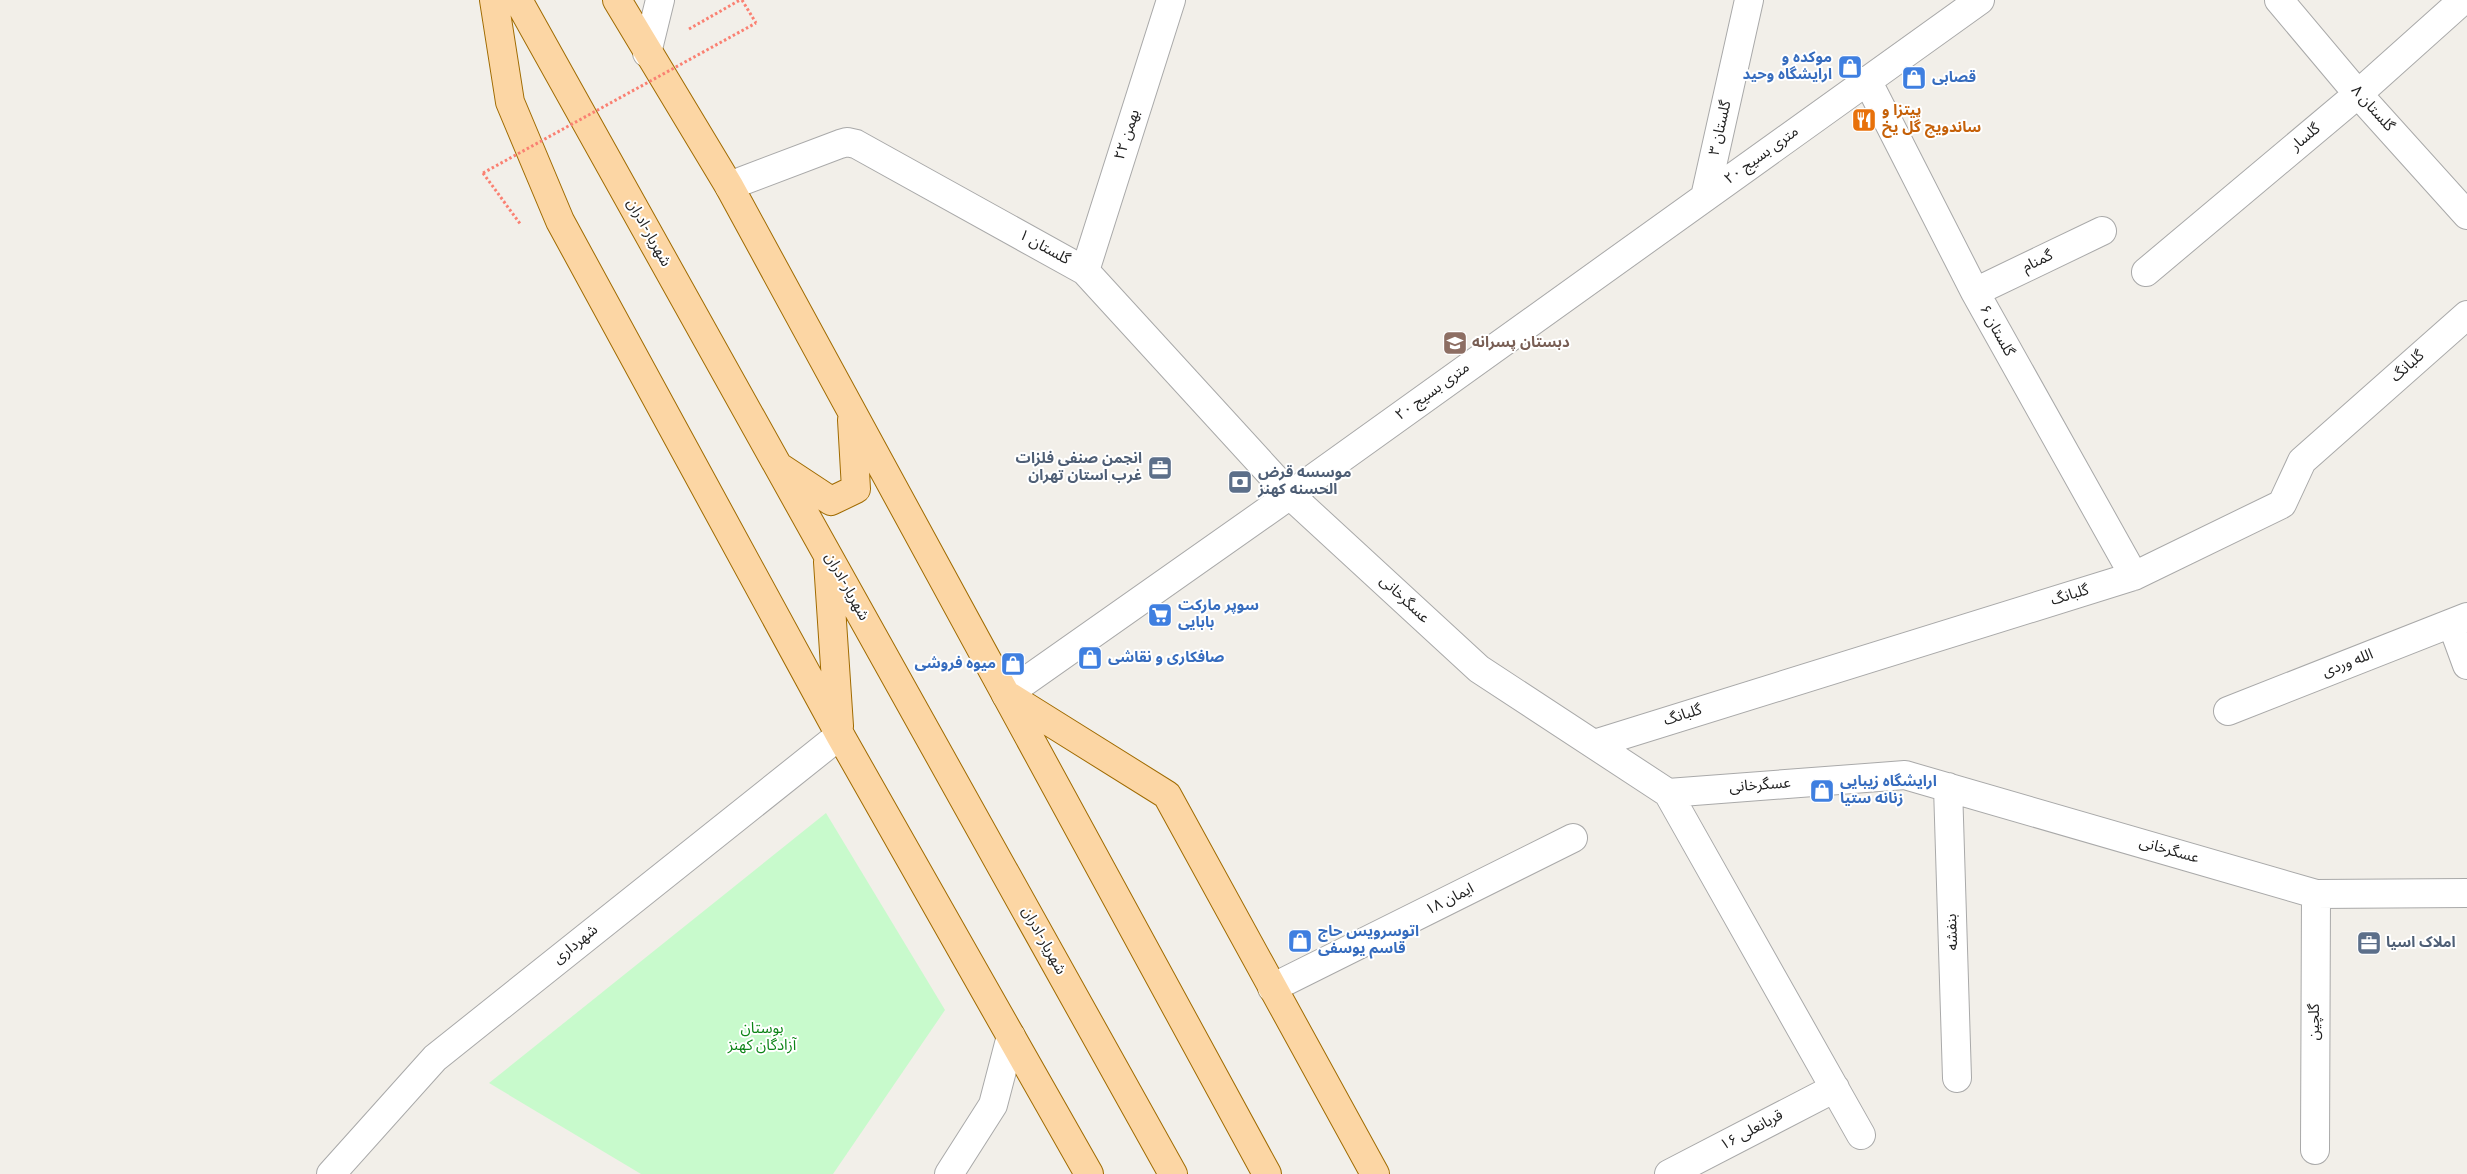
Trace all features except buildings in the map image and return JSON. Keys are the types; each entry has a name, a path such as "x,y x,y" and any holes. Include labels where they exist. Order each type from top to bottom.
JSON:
{"main road":[{"path":"494,0 510,102 560,221 840,734 1010,1036 1083,1172"},
{"name":"شهریار-ادران","path":"518,0 1173,1174"},
{"path":"617,0 647,53 729,186 1267,1174"},
{"path":"778,466 831,502 856,489 852,412"},
{"path":"827,553 840,734"},
{"path":"1006,695 1167,795 1375,1174"}],"street":[{"path":"647,53 660,0"},
{"name":"۲۲ بهمن","path":"1085,271 1171,0"},
{"name":"گلستان ۳","path":"1705,196 1749,0"},
{"name":"۲۰ متری بسیج","path":"1006,695 1290,495 1980,0"},
{"name":"گلستان ۸","path":"2279,0 2358,94 2467,215"},
{"name":"گلسار","path":"2146,272 2358,94 2463,0"},
{"name":"گلستان ۶","path":"1867,80 1975,292 2134,576"},
{"name":"گلستان ۱","path":"729,186 840,144 847,142 856,144 1085,271 1290,495"},
{"name":"گمنام","path":"1975,292 2102,231"},
{"name":"گلبانگ","path":"1594,744 2134,576 2282,504 2302,461 2467,315"},
{"name":"عسگرخانی","path":"1290,495 1479,669 1668,793 1905,775 2316,894 2467,894"},
{"path":"2459,621 2467,665"},
{"name":"الله وردی","path":"2228,711 2459,621"},
{"name":"شهرداری","path":"331,1174 434,1058 840,734"},
{"name":"بنفشه","path":"1948,787 1957,1078"},
{"path":"1668,793 1861,1135"},
{"name":"ایمان ۱۸","path":"1272,988 1573,838"},
{"name":"گلچین","path":"2315,1150 2316,894"},
{"path":"949,1174 993,1106 1010,1036"},
{"name":"قربانعلی ۱۶","path":"1670,1174 1835,1088"}],"path":[{"path":"527,232 483,173 756,23 741,0 647,53"}],"green space":[{"name":"بوستان آزادگان کهنز","path":"826,813 945,1010 833,1174 641,1174 489,1083"}],"place":[{"name":"موکده و ارایشگاه وحید","path":"1850,67"},
{"name":"قصابی","path":"1914,78"},
{"name":"پیتزا و ساندویچ گل یخ","path":"1864,120"},
{"name":"دبستان پسرانه","path":"1455,343"},
{"name":"انجمن صنفی فلزات غرب استان تهران","path":"1160,468"},
{"name":"موسسه قرض الحسنه کهنز","path":"1240,482"},
{"name":"سوپر مارکت بابایی","path":"1160,615"},
{"name":"صافکاری و نقاشی","path":"1090,658"},
{"name":"میوه فروشی","path":"1013,664"},
{"name":"ارایشگاه زیبایی زنانه ستیا","path":"1822,791"},
{"name":"اتوسرویس حاج قاسم یوسفی","path":"1300,941"},
{"name":"املاک اسیا","path":"2369,943"}]}
